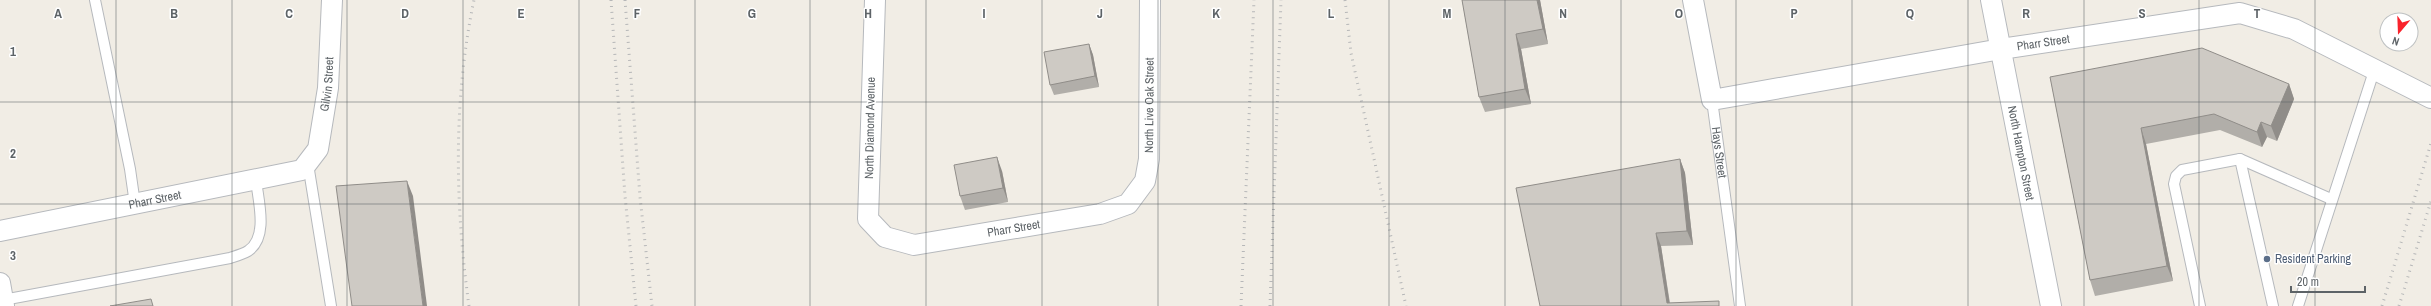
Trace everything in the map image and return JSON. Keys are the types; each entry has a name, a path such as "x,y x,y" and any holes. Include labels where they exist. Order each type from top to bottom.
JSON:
{"street":[{"name":"Gilvin Street","path":"308,164 318,149 328,88 332,0"},
{"name":"North Diamond Avenue","path":"875,0 868,219 885,237 897,240"},
{"name":"North Live Oak Street","path":"1128,204 1146,181 1149,160 1150,0"},
{"name":"Hays Street","path":"1693,0 1712,100"},
{"name":"North Hampton Street","path":"1991,0 2051,306"},
{"name":"Pharr Street","path":"1712,100 2239,7 2294,29 2371,66 2431,98"},
{"name":"Pharr Street","path":"0,231 302,170 308,164"},
{"name":"Pharr Street","path":"897,240 914,245 1100,214 1128,204"}],"lane":[{"path":"95,0 130,169 135,204"},
{"path":"2298,306 2371,66"},
{"name":"Hays Street","path":"1712,100 1740,306"},
{"path":"2200,306 2174,184 2176,176 2182,170 2240,159 2331,199"},
{"path":"2240,159 2273,306"},
{"path":"308,164 331,306"},
{"path":"2,296 230,258 248,251 258,238 261,223 256,180"}],"building":[{"path":"1462,0 1537,0 1543,29 1516,34 1525,89 1479,97"},
{"path":"1089,44 1095,76 1050,85 1044,52"},
{"path":"2202,48 2289,84 2271,126 2261,122 2257,132 2214,114 2141,128 2167,266 2090,280 2050,77"},
{"path":"997,157 1003,188 960,196 954,165"},
{"path":"1680,159 1687,231 1656,233 1667,303 1719,301 1719,306 1540,306 1516,188"},
{"path":"407,181 423,306 352,306 336,186"},
{"path":"151,299 153,306 110,306"}],"railway":[{"path":"469,306 461,230 458,153 462,76 474,0"},
{"path":"611,0 625,196 636,306"},
{"path":"625,0 640,197 652,306"},
{"path":"1241,306 1254,0"},
{"path":"1270,306 1281,0"},
{"path":"1345,0 1351,53 1406,306"},
{"path":"2382,306 2431,143"},
{"path":"2399,306 2431,201"}],"place":[{"name":"Resident Parking","path":"2267,259"}]}
